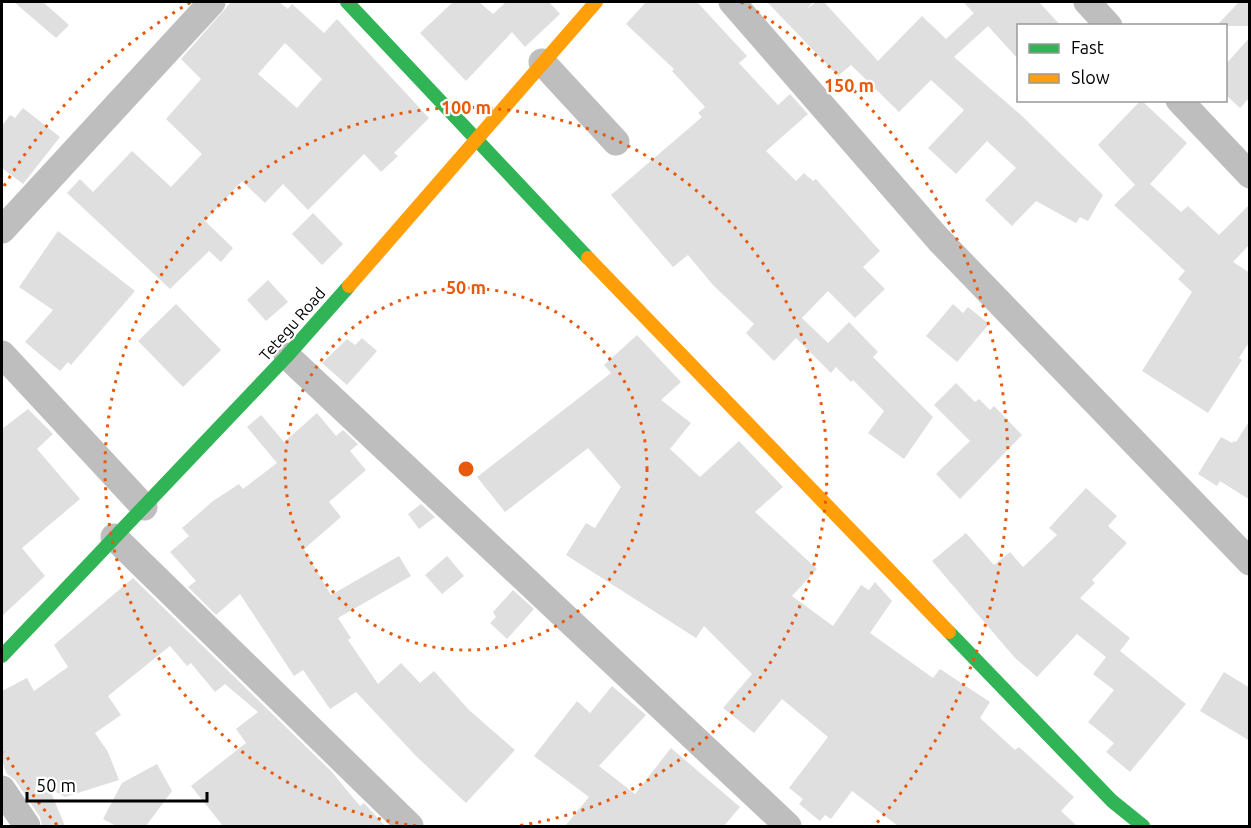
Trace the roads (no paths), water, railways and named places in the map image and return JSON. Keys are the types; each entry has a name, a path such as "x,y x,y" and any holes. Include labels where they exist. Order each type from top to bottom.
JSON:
{"street":[{"path":"2,230 212,2"},
{"path":"347,2 474,139 1112,801 1143,826"},
{"name":"Tetegu Road","path":"2,656 287,356 474,139 596,2"},
{"path":"732,2 939,240 1250,562"},
{"path":"1087,2 1107,24"},
{"path":"542,62 616,142"},
{"path":"1181,102 1250,175"},
{"path":"2,354 144,507"},
{"path":"287,356 788,826"},
{"path":"114,537 410,826"},
{"path":"2,789 27,826"}]}
